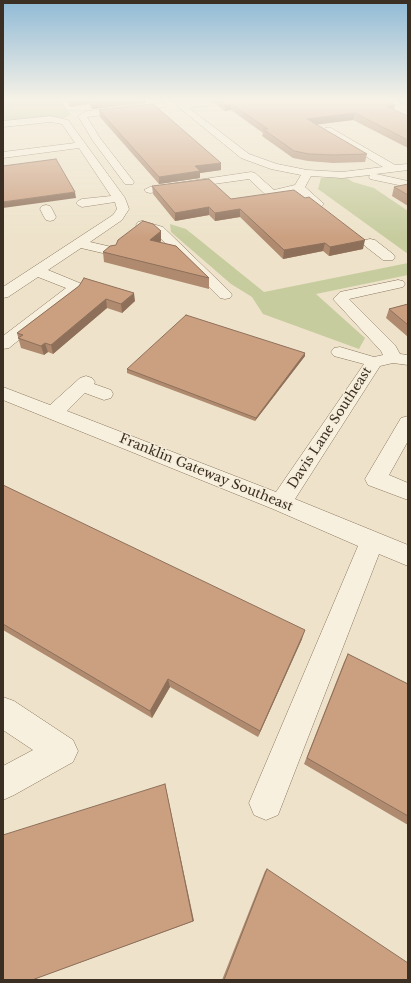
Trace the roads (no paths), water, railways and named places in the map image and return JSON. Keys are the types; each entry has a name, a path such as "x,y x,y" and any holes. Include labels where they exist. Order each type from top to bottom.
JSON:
{"street":[{"path":"3,155 74,146"},
{"path":"3,294 118,217 123,209 123,204 82,146"},
{"path":"101,146 129,182"},
{"path":"232,146 245,156 307,173 342,175 408,167"},
{"path":"355,146 394,169"},
{"path":"238,165 268,163"},
{"path":"299,188 307,173"},
{"path":"366,173 381,179 408,184"},
{"path":"150,190 219,182 250,175 274,192 299,188 318,204"},
{"path":"82,203 119,198"},
{"path":"142,225 158,230 225,295"},
{"path":"370,242 388,257"},
{"path":"79,243 111,249"},
{"path":"7,337 77,287 37,271"},
{"path":"398,284 345,295 341,299 389,349 401,359"},
{"path":"340,352 374,362"},
{"name":"Davis Lane Southeast","path":"281,503 374,362 401,359"},
{"path":"54,412 84,384 104,394"},
{"name":"Franklin Gateway Southeast","path":"3,393 281,503 408,556"},
{"path":"408,423 376,479 408,492"},
{"path":"266,803 372,542"},
{"path":"3,712 62,751 3,784"}]}
